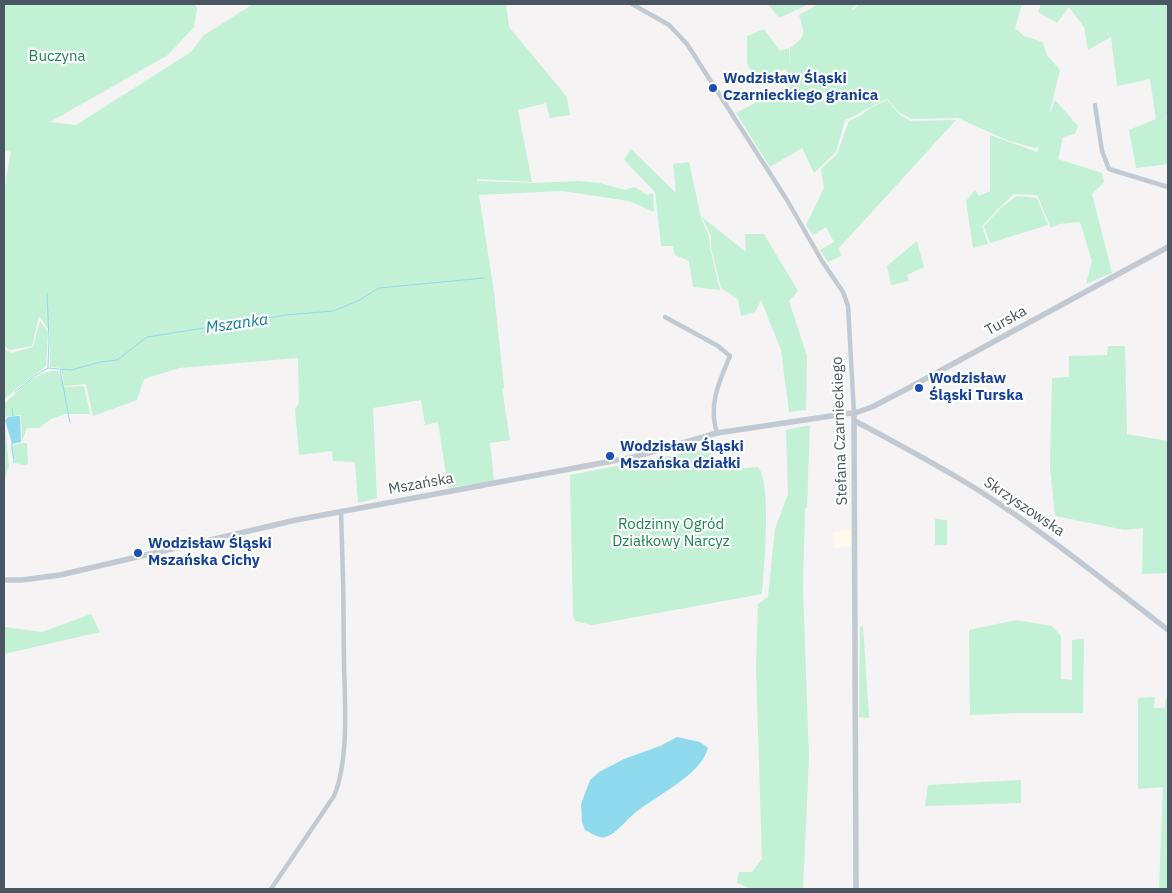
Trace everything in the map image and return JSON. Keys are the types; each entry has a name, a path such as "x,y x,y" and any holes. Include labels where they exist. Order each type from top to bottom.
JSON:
{"street":[{"name":"Stefana Czarnieckiego","path":"632,4 669,24 687,44 733,114 787,200 822,261 843,292 848,312 855,421 856,889"},
{"path":"1095,106 1102,150 1109,169 1168,186"},
{"name":"Turska","path":"842,415 870,408 903,391 1168,246"},
{"path":"665,317 718,346 730,356 716,389 713,407 717,433"},
{"name":"Mszańska","path":"4,580 22,580 60,575 296,520 634,457 717,433 842,415"},
{"name":"Skrzyszowska","path":"855,421 978,491 1071,556 1168,630"},
{"path":"271,889 334,796 342,766 344,721 341,511"}],"shaded area":[{"path":"851,529 851,546 833,549 833,532"}],"green space":[{"name":"Buczyna","path":"4,4 194,4 197,8 194,27 168,55 50,122 76,125 191,52 203,36 253,4 506,4 509,27 567,97 570,115 550,118 546,103 518,110 532,182 477,179 478,185 478,181 532,183 578,181 600,183 625,190 635,187 647,195 653,193 654,212 629,201 562,191 479,195 494,292 504,388 502,389 510,440 490,443 494,481 448,488 438,422 425,425 421,400 373,408 377,498 358,503 355,462 333,461 332,451 299,455 295,409 299,403 298,358 179,368 144,379 137,400 93,416 86,384 64,386 84,386 90,414 65,414 51,419 39,428 27,428 22,442 21,415 4,417 4,404 29,382 43,373 58,371 64,384 61,368 50,367 50,332 39,316 32,346 10,350 4,346 4,190 11,152 4,150"},
{"path":"768,4 809,4 779,18"},
{"path":"818,4 857,4 851,9 853,10 859,4 1022,4 1015,28 1024,36 1043,42 1047,55 1060,70 1049,115 1055,100 1078,126 1075,134 1063,137 1058,159 1102,173 1104,182 1092,194 1112,273 1086,284 1092,261 1080,222 1059,224 1051,228 1037,195 1014,194 982,226 988,244 973,248 966,201 975,190 979,196 990,191 990,135 1037,152 1039,147 1035,148 1009,141 958,118 912,119 900,113 887,99 845,120 836,152 814,173 802,148 770,167 736,113 791,84 786,69 756,80 747,63 747,36 764,29 780,51 789,48 789,67 790,48 800,40 803,34 799,15"},
{"path":"1041,4 1168,4 1168,115 1166,116 1168,126 1168,164 1136,168 1129,130 1156,119 1150,79 1117,86 1111,37 1088,50 1084,27 1069,7 1057,23 1038,12"},
{"path":"887,100 900,115 911,121 956,120 839,248 841,256 828,262 820,250 834,242 826,227 813,235 806,225 824,188 821,169 837,154 849,121"},
{"path":"631,149 676,193 673,164 689,162 701,218 709,236 720,290 693,287 689,261 675,255 673,246 661,246 655,192 624,160"},
{"path":"1017,196 1037,198 1048,225 990,243 984,226 1003,206"},
{"path":"702,217 746,252 745,234 764,234 798,291 789,301 807,356 806,410 789,412 781,350 761,300 755,312 741,316 738,299 721,288 711,248 711,236"},
{"path":"917,241 924,267 907,275 909,281 891,285 887,266"},
{"path":"40,321 48,332 46,366 4,399 4,349 11,353 33,347"},
{"path":"1108,346 1125,346 1127,434 1168,441 1168,573 1142,574 1143,528 1125,530 1055,516 1050,468 1052,378 1069,377 1069,356 1107,355"},
{"path":"4,417 9,466 4,482"},
{"path":"810,425 803,587 809,759 803,889 752,889 737,883 739,872 752,872 762,859 756,667 758,604 768,597 775,529 788,494 786,430"},
{"path":"27,443 28,464 24,465 15,463 11,444"},
{"name":"Rodzinny Ogród Działkowy Narcyz","path":"711,448 711,457 716,467 722,470 758,467 762,476 765,490 766,528 762,594 592,625 575,621 573,615 570,475"},
{"path":"935,519 947,520 947,545 935,545"},
{"path":"91,614 100,632 4,654 4,627 42,632"},
{"path":"1016,620 1052,626 1061,636 1061,679 1072,680 1072,640 1084,639 1083,713 970,715 969,630"},
{"path":"863,626 869,718 859,717 860,627"},
{"path":"1155,697 1154,708 1165,708 1166,697 1168,697 1168,889 1159,889 1163,787 1138,789 1138,698"},
{"path":"1021,780 1021,803 925,806 928,785"}],"water":[{"path":"20,416 21,442 12,444 5,420 8,417"},
{"path":"677,737 700,742 708,748 704,758 697,767 677,784 636,812 610,835 601,837 585,830 582,822 581,804 590,780 599,772 624,759 660,746"}],"waterway":[{"name":"Mszanka","path":"15,392 48,368 71,370 100,362 117,360 147,337 286,315 333,311 358,301 379,288 484,278"},
{"path":"47,293 48,367"},
{"path":"60,370 70,423"},
{"path":"12,408 13,416"},
{"path":"12,444 14,463"}],"place":[{"name":"Wodzisław Śląski Czarnieckiego granica","path":"713,88"},
{"name":"Wodzisław Śląski Turska","path":"919,388"},
{"name":"Wodzisław Śląski Mszańska działki","path":"610,456"},
{"name":"Wodzisław Śląski Mszańska Cichy","path":"138,553"}]}
